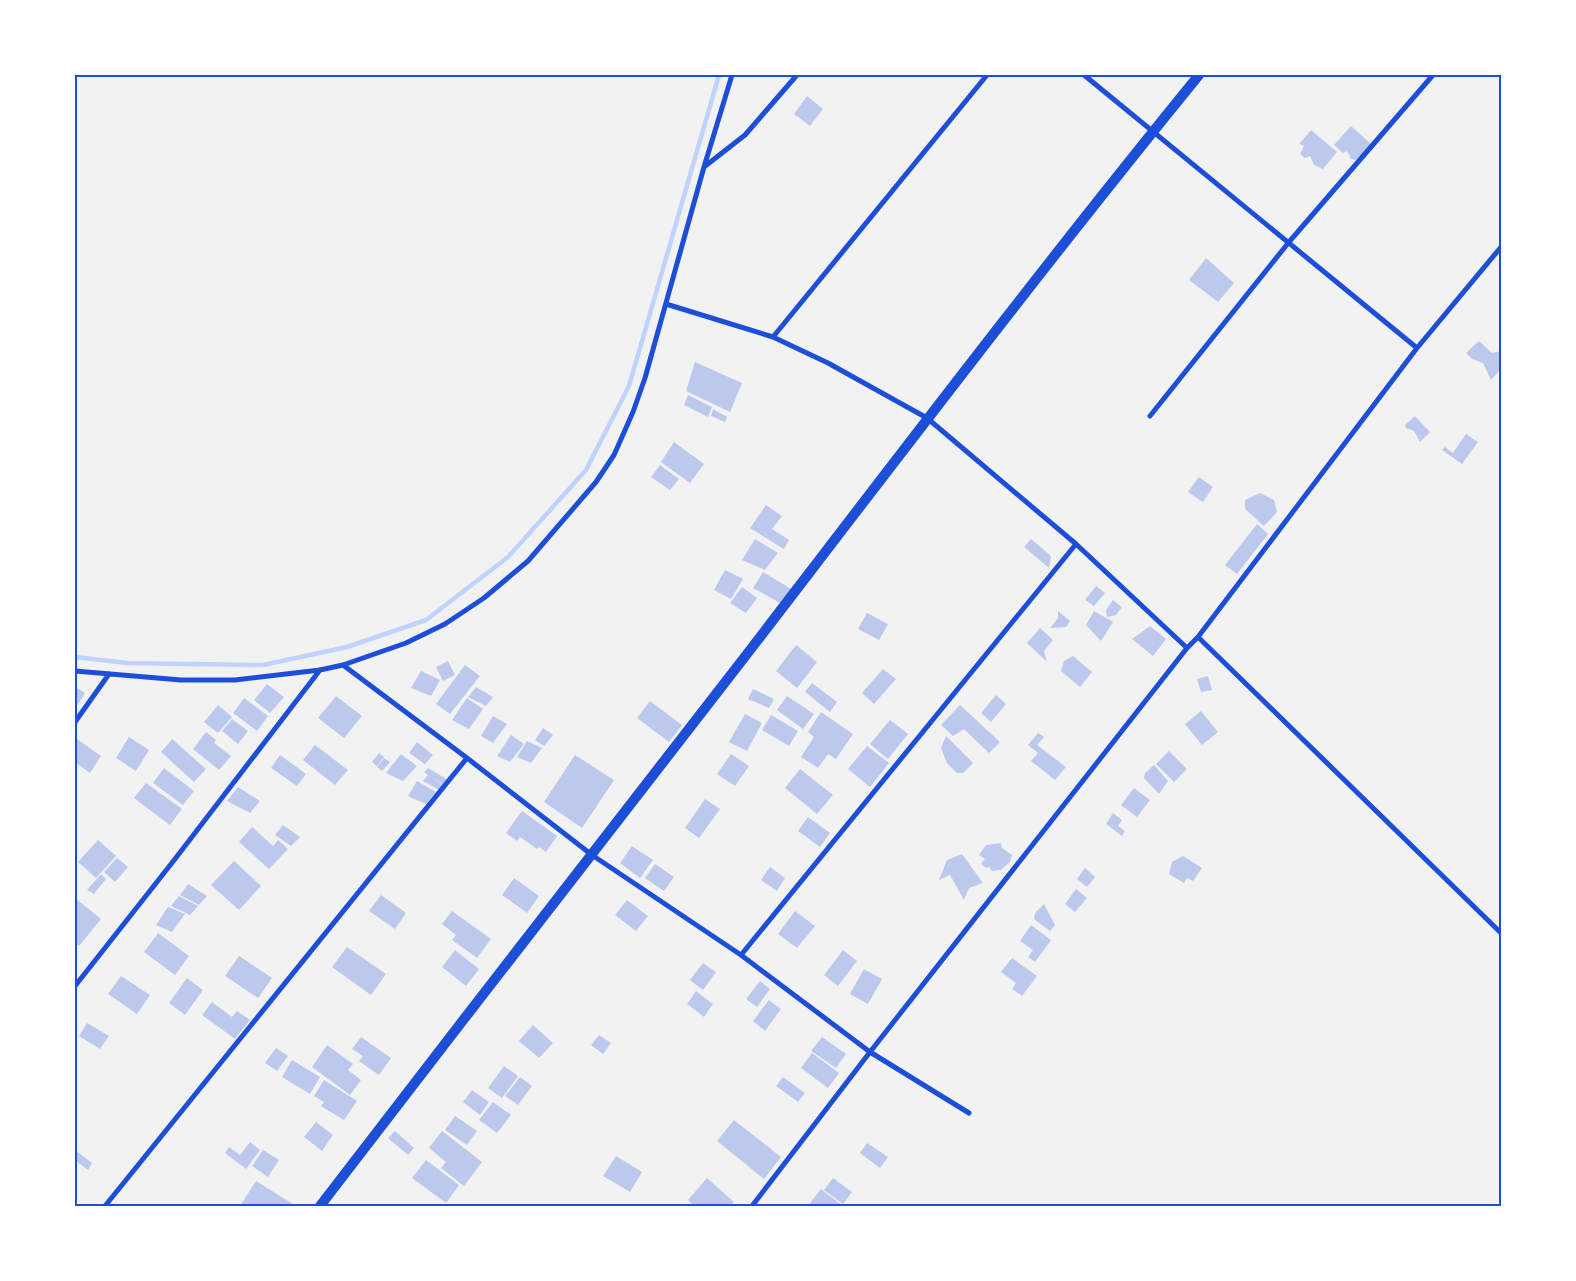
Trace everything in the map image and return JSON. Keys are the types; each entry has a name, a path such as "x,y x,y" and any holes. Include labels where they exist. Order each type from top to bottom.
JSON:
{"main road":[{"path":"320,1206 927,418 1199,75"}],"street":[{"path":"75,672 181,680 235,680 320,670 343,665 406,643 445,624 484,598 528,561 596,482 614,455 633,412 732,75"},
{"path":"704,167 745,135 797,75"},
{"path":"773,337 987,75"},
{"path":"1084,75 1417,348"},
{"path":"1150,416 1290,242 1433,75"},
{"path":"752,1206 870,1052 1187,648 1198,637 1417,348 1501,247"},
{"path":"666,304 773,337 828,363 927,418 1076,544 1187,648"},
{"path":"741,955 1076,544"},
{"path":"1198,637 1501,933"},
{"path":"343,665 592,855 741,955 870,1052 969,1113"},
{"path":"75,986 320,670"},
{"path":"75,722 109,674"},
{"path":"104,1206 467,758"}],"building":[{"path":"807,96 823,109 810,126 794,114"},
{"path":"1351,126 1371,144 1357,160 1351,159 1347,151 1343,153 1334,145"},
{"path":"1311,130 1337,152 1323,169 1314,165 1310,156 1305,158 1300,154 1304,146 1299,144"},
{"path":"1206,258 1234,283 1218,302 1189,280"},
{"path":"1479,341 1492,353 1501,351 1501,369 1491,380 1483,363 1472,359 1466,353"},
{"path":"695,362 742,383 730,412 686,391"},
{"path":"688,395 712,407 708,417 684,405"},
{"path":"713,409 727,417 725,422 711,416"},
{"path":"1415,416 1430,432 1420,442 1414,431 1406,428 1405,425"},
{"path":"1466,434 1478,442 1462,464 1442,450 1445,447 1453,453"},
{"path":"674,442 704,464 690,483 661,462"},
{"path":"660,465 679,479 670,490 651,477"},
{"path":"1199,477 1213,487 1203,502 1188,492"},
{"path":"1260,493 1274,500 1277,512 1264,526 1245,509 1245,500"},
{"path":"766,505 782,516 772,529 789,540 784,549 750,528"},
{"path":"1257,524 1268,534 1237,574 1225,565"},
{"path":"755,539 778,553 765,570 742,560"},
{"path":"1031,539 1051,556 1049,568 1024,547"},
{"path":"725,570 743,579 731,599 714,590"},
{"path":"763,572 793,590 782,604 753,588"},
{"path":"1096,586 1105,593 1094,606 1085,600"},
{"path":"742,587 757,598 746,613 730,603"},
{"path":"1113,600 1122,607 1116,615 1107,617 1106,610"},
{"path":"1058,611 1070,621 1066,627 1050,628 1058,618"},
{"path":"1094,611 1113,622 1101,641 1086,625"},
{"path":"867,613 888,624 879,640 858,629"},
{"path":"1150,626 1166,639 1153,656 1132,639"},
{"path":"1040,628 1053,640 1044,651 1047,662 1027,643"},
{"path":"796,645 817,662 797,688 776,671"},
{"path":"1073,656 1092,672 1080,687 1061,671 1064,661"},
{"path":"448,661 455,675 443,681 436,667"},
{"path":"465,665 480,676 450,714 436,704"},
{"path":"883,669 896,679 874,704 862,693"},
{"path":"421,671 440,680 431,696 411,688"},
{"path":"1208,676 1212,690 1201,692 1197,679"},
{"path":"812,683 837,702 830,712 805,692"},
{"path":"267,684 284,697 270,713 254,700"},
{"path":"75,687 85,693 75,709"},
{"path":"476,687 493,697 486,706 468,697"},
{"path":"753,689 774,699 769,708 748,699"},
{"path":"996,695 1006,704 991,722 981,713"},
{"path":"336,696 362,716 344,738 318,718"},
{"path":"787,696 814,714 803,729 777,710"},
{"path":"244,698 268,716 257,731 233,713"},
{"path":"467,698 483,709 469,729 452,720"},
{"path":"650,701 682,725 669,742 637,718"},
{"path":"218,705 232,717 218,733 204,722"},
{"path":"960,705 1000,742 989,753 964,729 953,736 941,725"},
{"path":"1201,711 1218,732 1202,745 1185,724"},
{"path":"821,712 853,734 836,759 828,754 818,768 801,757 814,737 808,732"},
{"path":"745,714 762,723 747,751 729,742"},
{"path":"771,715 798,731 789,746 762,730"},
{"path":"493,716 507,724 493,743 481,736"},
{"path":"232,719 248,731 238,744 222,731"},
{"path":"890,720 908,734 888,759 870,744"},
{"path":"543,728 553,735 544,746 535,740"},
{"path":"206,732 216,740 214,743 231,756 219,770 193,749"},
{"path":"1038,733 1044,737 1037,745 1066,767 1055,780 1031,761 1038,753 1028,745"},
{"path":"511,735 524,744 510,762 497,756"},
{"path":"946,736 973,763 963,773 957,773 947,763 941,748"},
{"path":"129,737 149,750 136,771 116,758"},
{"path":"77,739 101,756 90,773 75,762 75,741"},
{"path":"172,739 206,769 194,782 161,752"},
{"path":"527,741 542,748 531,763 517,757"},
{"path":"417,742 433,755 425,764 409,753"},
{"path":"315,745 348,770 335,785 303,760"},
{"path":"867,746 889,763 870,787 848,769"},
{"path":"1169,751 1187,769 1174,782 1156,764"},
{"path":"379,753 384,757 377,766 372,762"},
{"path":"401,754 417,766 403,781 386,773"},
{"path":"731,754 749,766 735,786 717,774"},
{"path":"280,755 306,774 297,786 271,768"},
{"path":"575,755 614,780 582,828 544,802"},
{"path":"384,758 390,762 382,771 377,767"},
{"path":"1154,765 1168,781 1159,794 1144,778 1145,773"},
{"path":"164,768 194,791 183,805 153,783"},
{"path":"428,768 448,780 444,785 431,777 443,785 439,790 423,781 428,775 424,772"},
{"path":"800,769 833,795 817,814 785,788"},
{"path":"417,781 436,792 426,804 408,796"},
{"path":"146,783 182,809 170,825 134,798"},
{"path":"238,787 260,801 250,813 227,801"},
{"path":"1134,788 1150,800 1137,817 1121,805"},
{"path":"705,799 720,809 699,838 685,828"},
{"path":"522,811 557,836 546,852 539,847 537,849 520,837 517,841 506,833"},
{"path":"1113,813 1122,820 1118,826 1125,831 1122,836 1106,824"},
{"path":"808,817 830,833 820,847 798,831"},
{"path":"283,825 300,837 291,846 275,835"},
{"path":"252,827 273,846 278,840 288,849 269,869 239,842"},
{"path":"98,840 116,856 96,878 78,862"},
{"path":"1001,843 1002,848 1012,855 1010,862 1001,870 992,871 989,867 986,868 981,864 985,859 979,855 986,845"},
{"path":"632,846 653,860 640,878 620,863"},
{"path":"962,854 983,883 969,888 964,900 950,875 939,880 947,860"},
{"path":"1183,856 1202,868 1193,881 1187,878 1184,883 1169,874 1172,862"},
{"path":"117,858 128,867 115,882 104,872"},
{"path":"234,861 261,886 239,910 211,885"},
{"path":"655,864 674,877 664,891 645,878"},
{"path":"770,867 785,878 777,891 761,880"},
{"path":"1085,868 1095,877 1087,887 1077,879"},
{"path":"101,874 106,879 94,894 87,890"},
{"path":"514,878 539,896 527,913 502,895"},
{"path":"188,884 207,896 199,905 180,895"},
{"path":"1076,889 1087,898 1075,912 1065,904"},
{"path":"381,895 406,913 395,929 369,911"},
{"path":"179,896 198,906 190,915 171,906"},
{"path":"75,898 101,919 79,946 75,943"},
{"path":"627,900 648,916 636,931 615,915"},
{"path":"1044,904 1055,925 1050,931 1034,919 1035,913"},
{"path":"168,907 185,914 172,932 156,925"},
{"path":"452,911 491,939 477,958 452,940 456,935 442,924"},
{"path":"795,911 815,926 797,948 778,934"},
{"path":"1031,925 1051,940 1035,962 1028,957 1033,950 1020,941"},
{"path":"158,933 189,956 175,975 144,952"},
{"path":"347,947 386,974 371,995 332,967"},
{"path":"455,950 479,969 466,986 442,967"},
{"path":"843,950 857,961 838,986 824,975"},
{"path":"239,956 272,978 258,998 225,976"},
{"path":"1012,958 1037,976 1022,996 1012,989 1016,983 1001,972"},
{"path":"703,963 716,972 703,990 690,980"},
{"path":"864,969 882,979 868,1004 850,994"},
{"path":"121,976 150,995 137,1014 108,994"},
{"path":"187,978 203,990 185,1015 169,1003"},
{"path":"760,981 770,989 757,1007 746,999"},
{"path":"696,991 713,1004 704,1017 687,1004"},
{"path":"769,1000 781,1009 765,1031 753,1021"},
{"path":"212,1002 232,1017 237,1011 250,1020 235,1039 202,1015"},
{"path":"87,1023 109,1036 100,1049 79,1036"},
{"path":"533,1025 553,1043 539,1058 519,1041"},
{"path":"599,1035 611,1043 603,1054 591,1045"},
{"path":"361,1037 391,1058 379,1075 359,1061 363,1056 352,1049"},
{"path":"822,1037 846,1054 836,1068 811,1051"},
{"path":"327,1045 353,1064 348,1070 361,1080 350,1095 312,1067"},
{"path":"276,1048 288,1056 277,1071 265,1063"},
{"path":"812,1053 839,1073 828,1088 801,1068"},
{"path":"292,1060 320,1077 310,1094 282,1077"},
{"path":"504,1066 518,1076 502,1098 488,1088"},
{"path":"520,1077 532,1086 518,1105 505,1096"},
{"path":"783,1077 805,1093 798,1102 776,1086"},
{"path":"324,1080 357,1101 344,1120 321,1106 324,1102 314,1096"},
{"path":"472,1090 489,1102 480,1115 463,1102"},
{"path":"493,1102 511,1115 497,1133 479,1120"},
{"path":"455,1116 477,1131 467,1145 445,1130"},
{"path":"734,1120 781,1157 764,1179 717,1141"},
{"path":"316,1122 333,1135 322,1151 304,1137"},
{"path":"395,1131 414,1148 408,1155 388,1138"},
{"path":"442,1131 482,1162 464,1186 441,1168 446,1162 429,1148"},
{"path":"250,1142 260,1150 246,1169 225,1153 229,1147 240,1155"},
{"path":"867,1143 888,1157 880,1168 860,1153"},
{"path":"75,1150 92,1163 88,1170 75,1160"},
{"path":"263,1150 279,1160 268,1177 252,1166"},
{"path":"616,1156 642,1172 630,1192 603,1176"},
{"path":"426,1160 459,1185 446,1203 412,1178"},
{"path":"707,1178 734,1202 730,1206 694,1206 688,1200"},
{"path":"833,1178 852,1192 843,1204 824,1190"},
{"path":"256,1181 296,1206 240,1206"},
{"path":"821,1189 843,1206 813,1206 810,1203"}],"waterway":[{"path":"75,657 127,663 263,665 347,647 426,620 508,557 586,470 629,386 719,75"}]}
